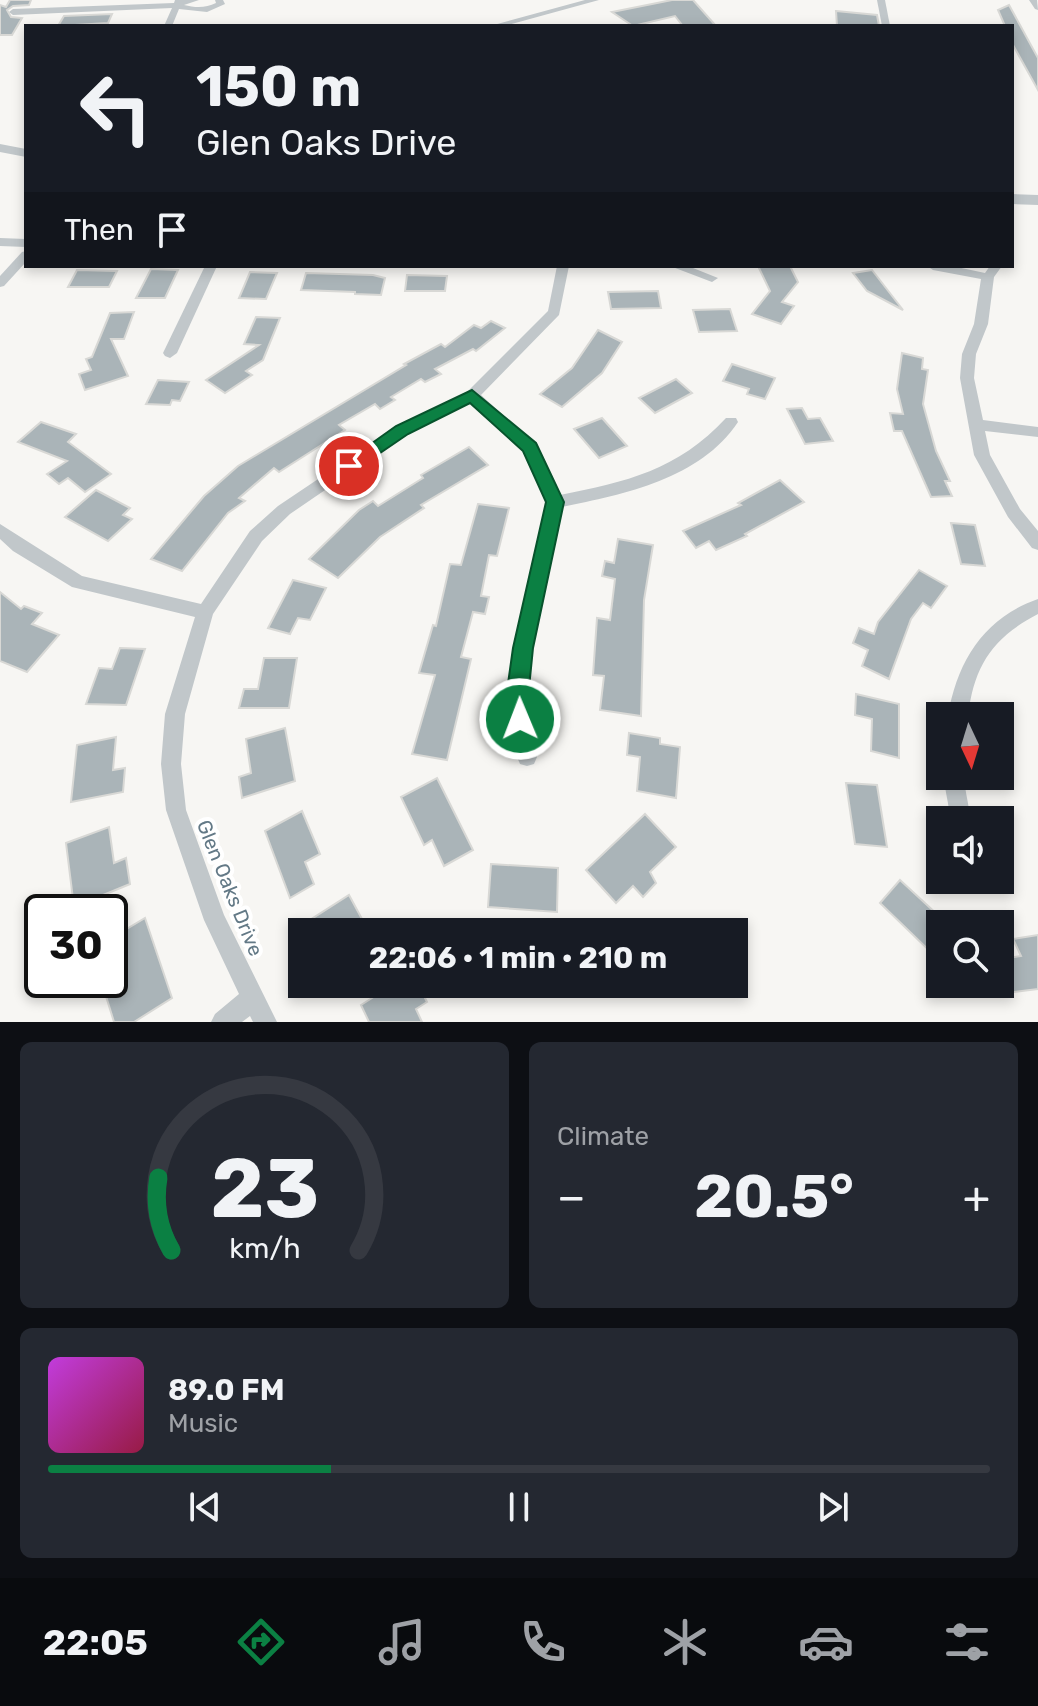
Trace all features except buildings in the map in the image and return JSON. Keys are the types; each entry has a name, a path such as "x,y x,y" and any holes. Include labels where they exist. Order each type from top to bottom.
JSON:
{"street":[{"path":"13,12 195,0"},
{"path":"177,3 192,10 213,8 221,4 219,0"},
{"path":"502,24 595,0"},
{"path":"881,0 886,24"},
{"path":"1033,0 1038,7"},
{"path":"169,24 177,3"},
{"path":"0,148 24,153"},
{"path":"1014,199 1038,200"},
{"path":"0,242 24,243"},
{"path":"0,283 24,257"},
{"path":"170,353 210,268"},
{"name":"Glen Oaks Drive","path":"265,1022 215,920 176,810 171,764 175,714 205,612 256,536 284,510 402,430 472,395 554,312 563,268"},
{"path":"682,268 712,278"},
{"path":"960,268 988,270 981,324 969,354 967,378 982,455 994,481 1038,543"},
{"path":"472,395 530,448 555,502 523,648 517,698 527,757"},
{"path":"555,502 652,479 714,444 731,422"},
{"path":"977,425 1038,432"},
{"path":"0,530 19,546 78,582 205,612"},
{"path":"959,702 961,686 988,638 1011,618 1038,606"},
{"path":"223,1022 253,998"}],"route":[{"path":"349,466 402,430 472,395 530,448 543,469 555,502 523,648 517,698 520,719"}]}
